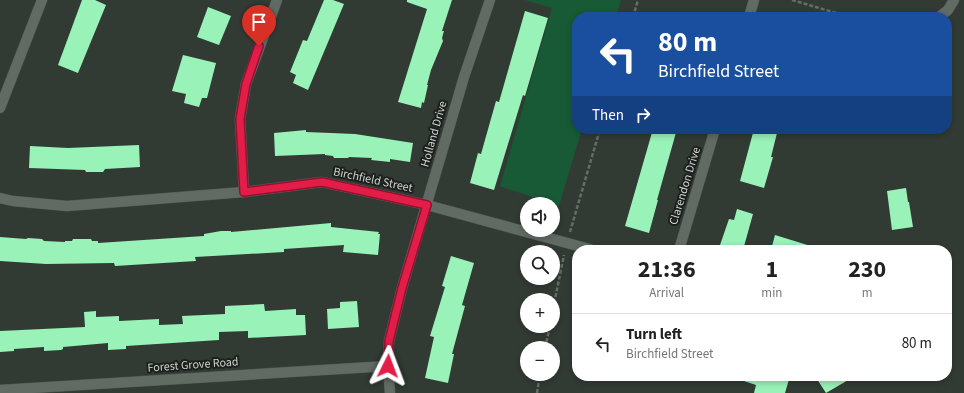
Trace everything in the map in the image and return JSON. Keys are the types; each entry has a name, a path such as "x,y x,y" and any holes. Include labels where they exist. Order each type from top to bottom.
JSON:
{"street":[{"path":"0,108 42,0"},
{"path":"244,192 240,119 246,84 277,0"},
{"name":"Holland Drive","path":"390,393 388,366 389,341 402,288 464,77 490,0"},
{"path":"750,12 754,0"},
{"path":"945,12 954,0"},
{"name":"Clarendon Drive","path":"680,245 714,134"},
{"name":"Birchfield Street","path":"0,198 13,201 67,206 244,192 322,182 427,205 574,245"},
{"name":"Forest Grove Road","path":"0,390 388,366"}],"path":[{"path":"634,12 638,0"},
{"path":"792,0 834,12"},
{"path":"556,293 566,243 599,134"},
{"path":"537,393 539,381"}],"green space":[{"path":"525,0 621,0 617,12 572,12 572,134 581,134 560,203 560,197 532,197 500,186 552,8"}],"building":[{"path":"82,0 95,0 106,5 78,73 58,65"},
{"path":"324,0 333,0 344,4 308,90 293,83 296,75 290,72 303,40 307,41"},
{"path":"407,0 452,0 442,31 444,31 442,38 443,41 431,70 424,103 422,102 421,108 398,102 427,9 407,2"},
{"path":"208,7 231,16 219,45 197,37"},
{"path":"525,11 548,18 525,96 523,95 494,190 470,183 478,153 481,154 496,101 499,102"},
{"path":"183,55 216,63 207,98 202,98 199,107 184,103 186,94 172,91"},
{"path":"306,130 306,132 355,134 413,143 410,162 390,159 390,162 371,160 372,158 334,158 333,156 325,154 275,156 274,133"},
{"path":"652,134 676,134 649,233 625,226"},
{"path":"753,134 777,134 771,157 773,157 764,188 740,181"},
{"path":"139,145 140,167 105,169 103,172 29,168 30,146 68,148"},
{"path":"906,188 913,227 892,230 887,191"},
{"path":"737,209 753,214 744,245 720,245 729,219 734,220"},
{"path":"331,223 331,227 379,232 378,255 343,252 344,245 284,249 284,252 195,257 196,261 115,266 114,263 46,264 0,261 0,237 42,239 44,241 65,242 72,241 73,239 91,239 92,241 98,241 98,243 204,236 204,234 221,231 231,232"},
{"path":"775,235 808,245 772,245"},
{"path":"451,256 474,263 462,305 465,306 452,354 454,354 448,383 425,378 434,337 430,336 445,287 442,286"},
{"path":"357,301 359,327 328,329 327,309 340,308 340,302"},
{"path":"264,304 265,311 296,309 296,315 305,315 306,335 248,338 248,331 219,332 219,340 126,346 126,349 108,350 108,343 63,347 61,350 44,351 44,347 14,349 14,351 0,352 0,331 85,327 84,312 96,311 96,317 119,316 119,321 159,319 159,325 183,324 182,316 225,314 225,306"},
{"path":"744,381 789,381 785,393 754,393 756,385"},
{"path":"818,381 846,381 826,393"}],"route":[{"path":"259,46 246,84 240,119 244,192 322,182 427,205 402,288 389,341 388,366"}]}
